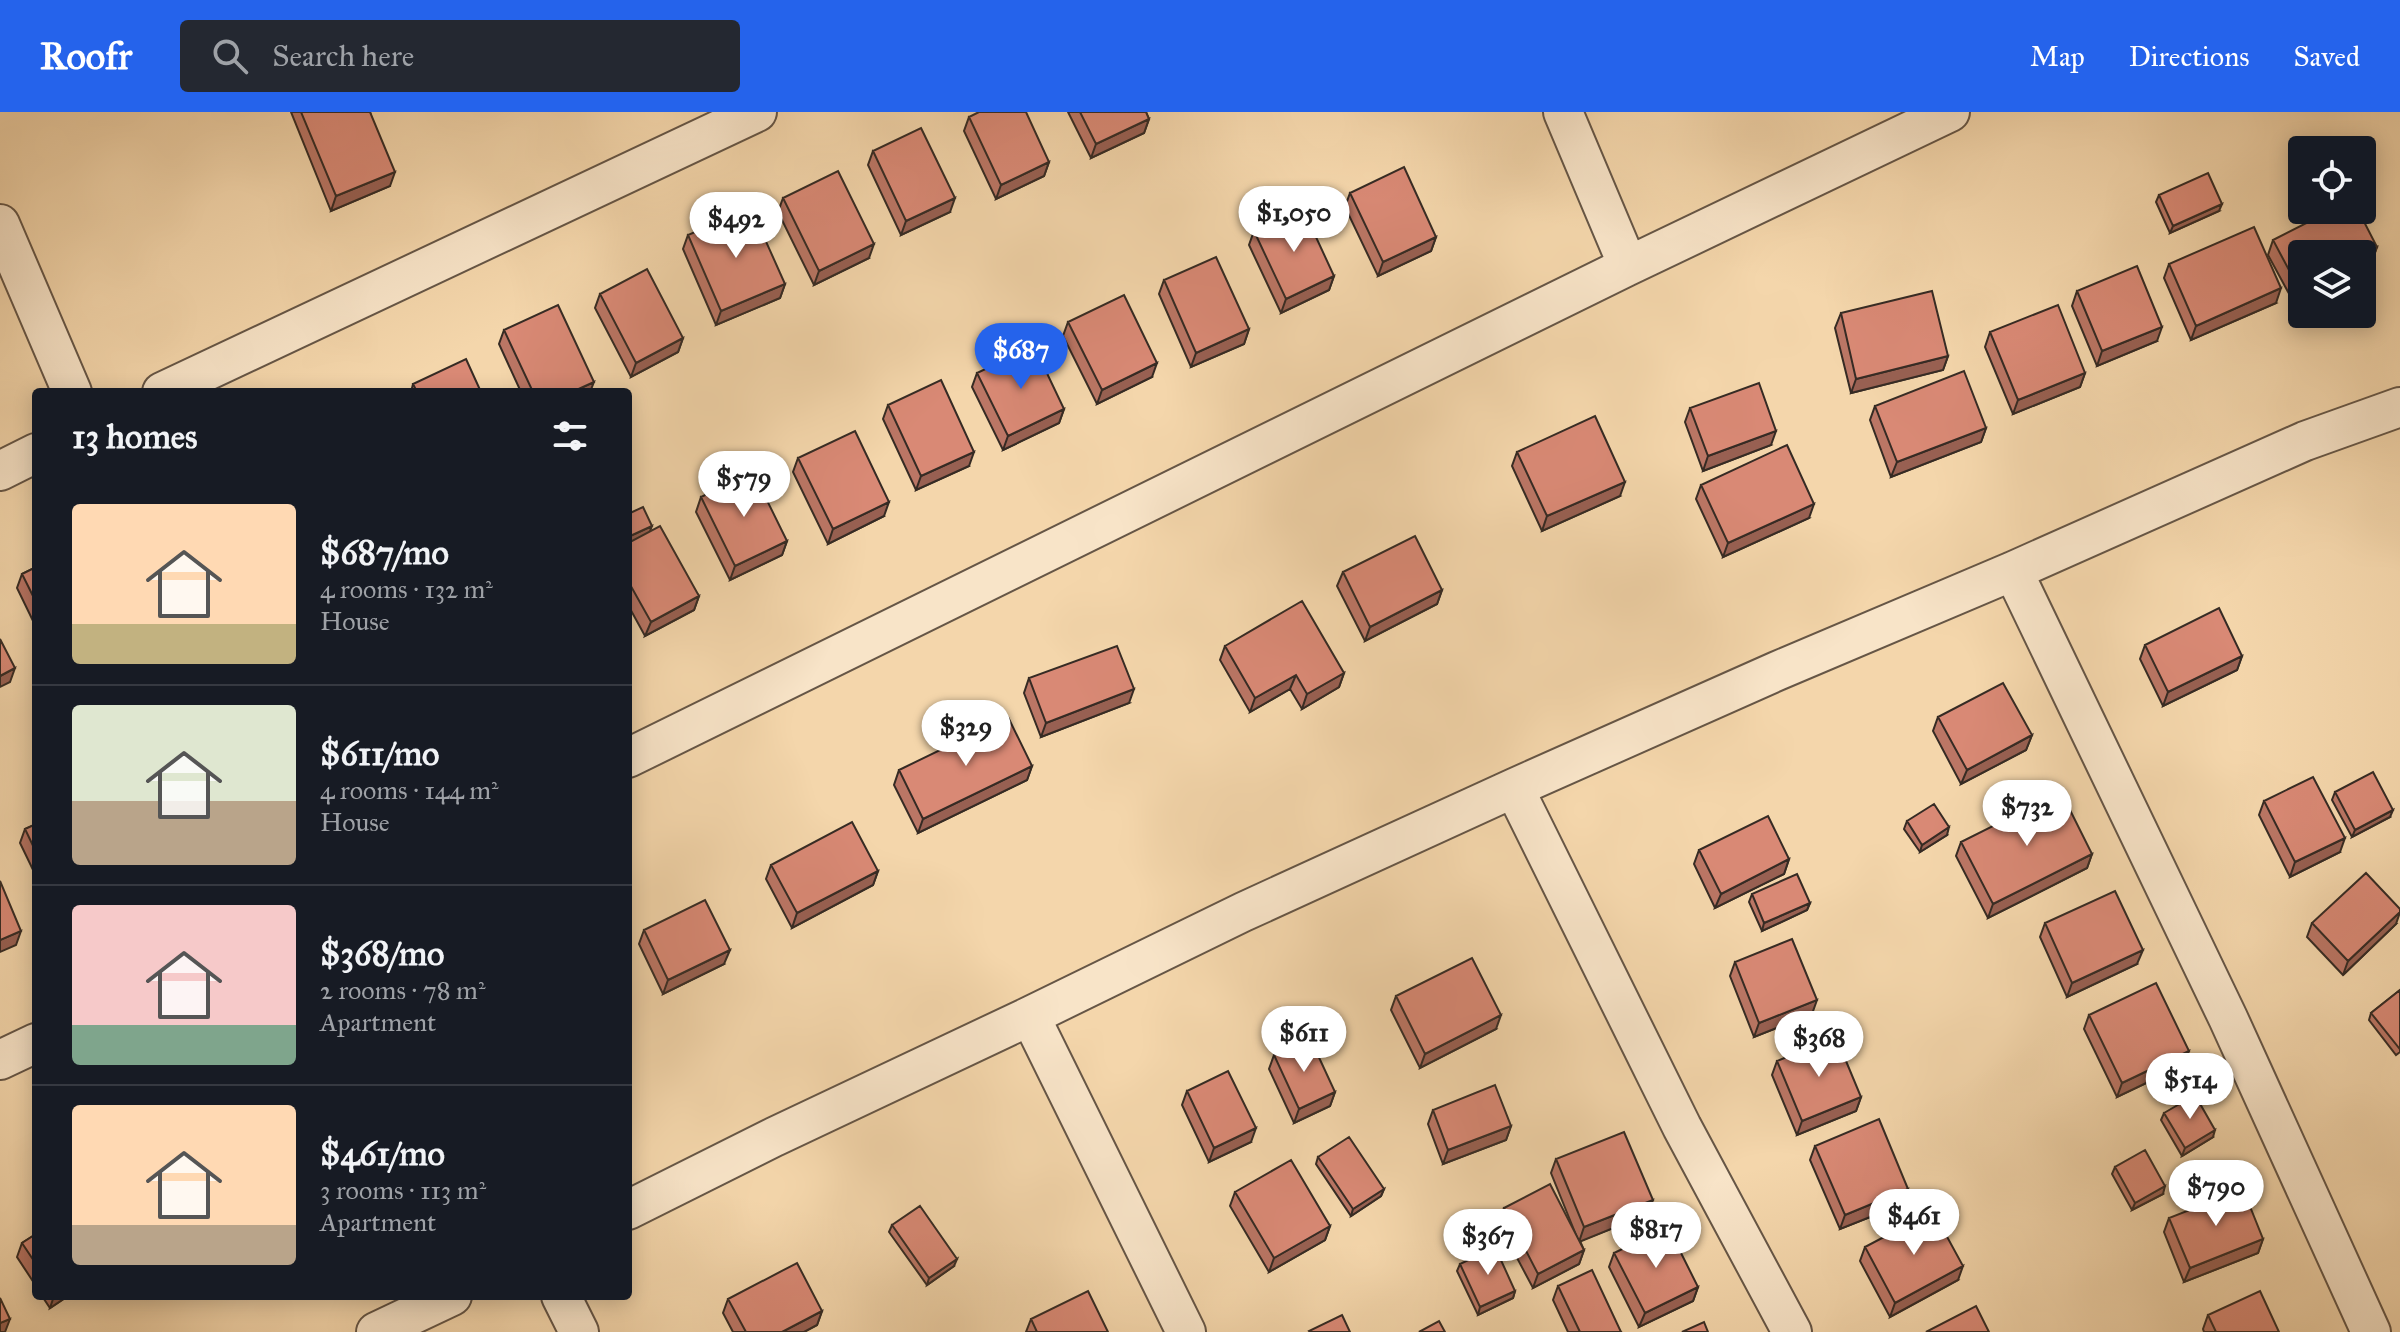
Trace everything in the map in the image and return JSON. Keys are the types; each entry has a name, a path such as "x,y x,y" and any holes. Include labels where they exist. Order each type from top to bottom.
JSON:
{"street":[{"path":"170,388 757,112"},
{"path":"1563,112 1628,266"},
{"path":"632,756 1628,266 1950,112"},
{"path":"0,224 70,388"},
{"path":"632,1208 1243,912 1514,788 2305,441 2400,407"},
{"path":"0,471 32,455"},
{"path":"2013,571 2228,1018 2371,1332"},
{"path":"1514,788 1682,1127 1792,1332"},
{"path":"1030,1016 1186,1332"},
{"path":"0,1060 32,1045"},
{"path":"376,1332 444,1300"},
{"path":"563,1300 579,1332"}],"building":[{"path":"301,112 370,112 395,172 336,196"},
{"path":"979,112 1026,112 1049,162 1001,185 969,117"},
{"path":"1080,112 1146,112 1149,119 1096,144"},
{"path":"921,128 955,198 906,221 873,151"},
{"path":"1404,167 1436,237 1383,262 1350,193"},
{"path":"838,171 874,244 819,271 783,198"},
{"path":"2208,173 2222,204 2173,226 2159,195"},
{"path":"751,208 785,284 721,311 688,235"},
{"path":"1303,209 1334,276 1286,299 1254,231"},
{"path":"2304,224 2365,224 2373,240 2288,240 2288,268 2273,240"},
{"path":"2254,227 2281,288 2196,326 2169,264"},
{"path":"1216,257 1249,329 1196,353 1164,280"},
{"path":"2137,266 2162,327 2102,351 2077,291"},
{"path":"647,269 683,338 636,363 600,294"},
{"path":"1932,291 1948,356 1856,379 1841,313"},
{"path":"1124,295 1157,363 1102,390 1068,322"},
{"path":"558,305 594,382 581,388 531,388 504,330"},
{"path":"2058,305 2085,373 2018,400 1990,332"},
{"path":"1034,346 1064,409 1008,436 977,373"},
{"path":"466,359 479,388 415,388 413,384"},
{"path":"1964,371 1986,428 1897,462 1875,406"},
{"path":"941,380 974,452 921,476 888,405"},
{"path":"1759,383 1776,431 1708,456 1690,408"},
{"path":"1595,416 1625,482 1547,516 1517,452"},
{"path":"855,431 889,502 833,529 798,458"},
{"path":"1787,445 1814,504 1728,543 1701,485"},
{"path":"753,472 787,541 735,566 701,497"},
{"path":"643,507 652,526 632,535 632,512"},
{"path":"660,526 699,596 651,622 632,588 632,541"},
{"path":"1415,536 1442,590 1370,627 1343,572"},
{"path":"32,569 32,594 22,574"},
{"path":"1302,601 1344,673 1307,694 1296,675 1255,698 1225,646"},
{"path":"2219,608 2242,656 2168,692 2145,645"},
{"path":"0,639 15,668 0,676"},
{"path":"1117,646 1134,689 1046,723 1029,678"},
{"path":"2003,683 2032,735 1967,770 1938,717"},
{"path":"1008,717 1032,766 923,819 899,770"},
{"path":"2373,772 2393,810 2355,830 2335,792"},
{"path":"2313,777 2345,838 2295,862 2264,801"},
{"path":"2061,792 2092,854 1993,904 1961,842"},
{"path":"1934,804 1949,827 1922,845 1907,821"},
{"path":"1768,816 1789,859 1721,894 1699,850"},
{"path":"852,822 878,871 797,913 771,865"},
{"path":"32,826 32,844 25,829"},
{"path":"2366,873 2400,912 2348,961 2312,923"},
{"path":"1797,874 1810,903 1764,923 1752,894"},
{"path":"0,881 21,931 0,940"},
{"path":"2115,891 2143,950 2072,983 2045,923"},
{"path":"705,900 730,950 668,980 644,930"},
{"path":"1792,939 1817,1000 1759,1023 1735,962"},
{"path":"1472,958 1501,1015 1425,1054 1396,996"},
{"path":"2156,983 2189,1051 2122,1083 2089,1015"},
{"path":"2400,990 2400,1047 2399,1048 2371,1013"},
{"path":"1836,1037 1861,1097 1802,1121 1777,1061"},
{"path":"1310,1038 1335,1092 1299,1109 1274,1055"},
{"path":"1228,1071 1256,1128 1214,1148 1187,1091"},
{"path":"1495,1085 1511,1126 1448,1150 1433,1110"},
{"path":"2195,1095 2215,1130 2185,1148 2164,1113"},
{"path":"1879,1119 1908,1189 1845,1215 1815,1146"},
{"path":"1624,1132 1653,1200 1584,1227 1556,1159"},
{"path":"1349,1137 1384,1189 1353,1209 1318,1157"},
{"path":"2145,1150 2165,1186 2135,1203 2115,1167"},
{"path":"1291,1160 1330,1226 1274,1258 1235,1192"},
{"path":"1550,1184 1584,1250 1538,1274 1504,1208"},
{"path":"2243,1189 2263,1239 2190,1268 2169,1218"},
{"path":"920,1206 957,1259 929,1278 892,1225"},
{"path":"1933,1211 1963,1266 1895,1303 1865,1247"},
{"path":"1668,1227 1698,1287 1645,1313 1614,1253"},
{"path":"32,1237 32,1258 22,1243"},
{"path":"1495,1247 1515,1291 1480,1307 1460,1264"},
{"path":"797,1263 822,1311 782,1332 746,1332 728,1299"},
{"path":"1592,1270 1621,1332 1580,1332 1558,1286"},
{"path":"1088,1291 1108,1332 1037,1332 1031,1319"},
{"path":"2260,1291 2279,1332 2216,1332 2208,1315"},
{"path":"0,1298 10,1319 0,1323"},
{"path":"1976,1306 1989,1332 1926,1332"},
{"path":"1342,1315 1350,1332 1309,1331"},
{"path":"1439,1321 1445,1332 1419,1332"},
{"path":"1704,1322 1708,1332 1682,1332"}]}
